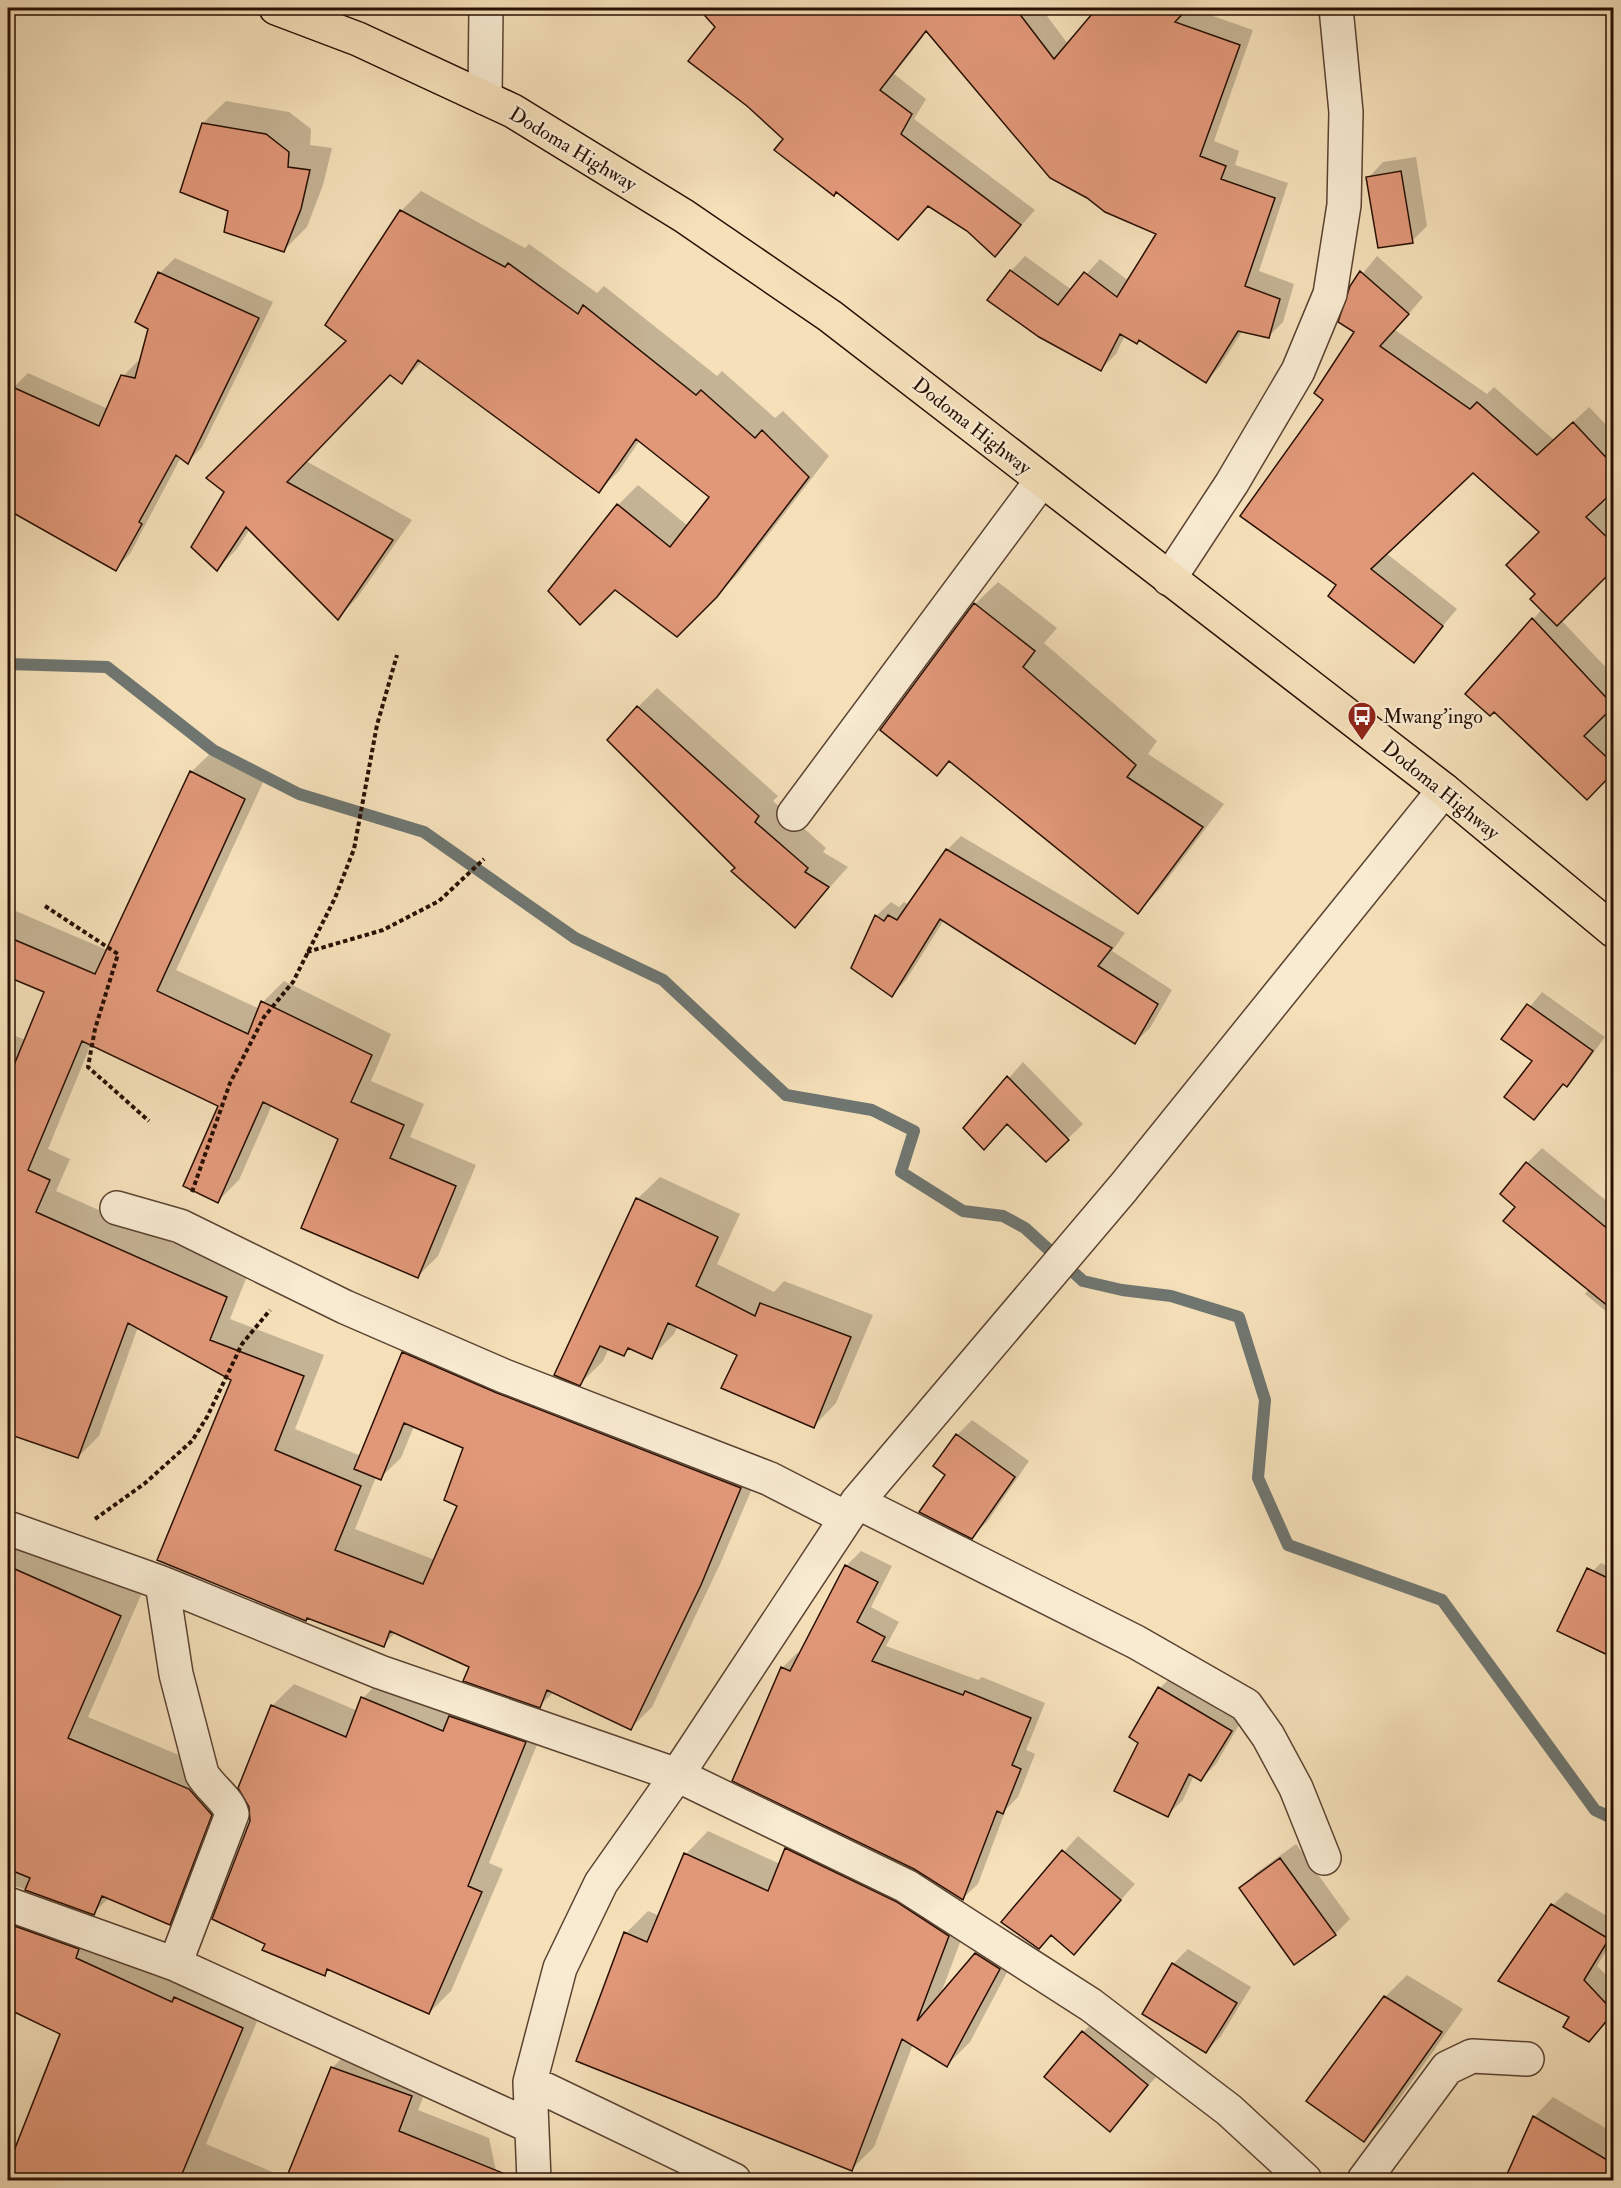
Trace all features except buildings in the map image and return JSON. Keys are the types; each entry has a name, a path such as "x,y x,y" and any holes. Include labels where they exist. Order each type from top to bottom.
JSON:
{"highway":[{"name":"Dodoma Highway","path":"276,8 358,39 513,111 684,216 810,302 1443,790 1614,931"}],"street":[{"path":"485,98 486,8"},
{"path":"1169,579 1232,483 1298,371 1330,294 1344,205 1346,112 1335,8"},
{"path":"794,814 1042,480"},
{"path":"534,2181 530,2082 560,1968 601,1883 677,1775 851,1510 1123,1188 1443,790"},
{"path":"117,1208 180,1226 345,1307 504,1376 851,1510 1136,1642 1246,1705 1268,1736 1296,1788 1323,1858"},
{"path":"8,1528 162,1583 380,1672 677,1775 906,1886 1091,2005 1229,2110 1305,2181"},
{"path":"162,1583 176,1674 202,1774 209,1786 228,1803 232,1814 175,1964"},
{"path":"8,1904 175,1964 530,2126"},
{"path":"1364,2181 1447,2068 1472,2056 1527,2059"},
{"path":"530,2082 734,2181"}],"path":[{"path":"180,1226 230,1083 264,1017 293,982 335,898 354,849 377,725 397,655"},
{"path":"307,952 383,930 439,901 484,859"},
{"path":"45,906 118,954 94,1029 88,1067 149,1121"},
{"path":"60,1548 105,1511 144,1484 192,1441 207,1417 242,1344 294,1282"}],"waterway":[{"path":"8,664 107,667 213,750 299,794 424,832 575,938 663,980 786,1095 872,1110 914,1131 901,1172 963,1211 1003,1216 1025,1228 1083,1281 1122,1290 1171,1296 1239,1317 1265,1400 1258,1478 1288,1545 1442,1600 1595,1810 1614,1819"}],"place":[{"name":"Mwang'ingo","path":"1362,742"}]}
